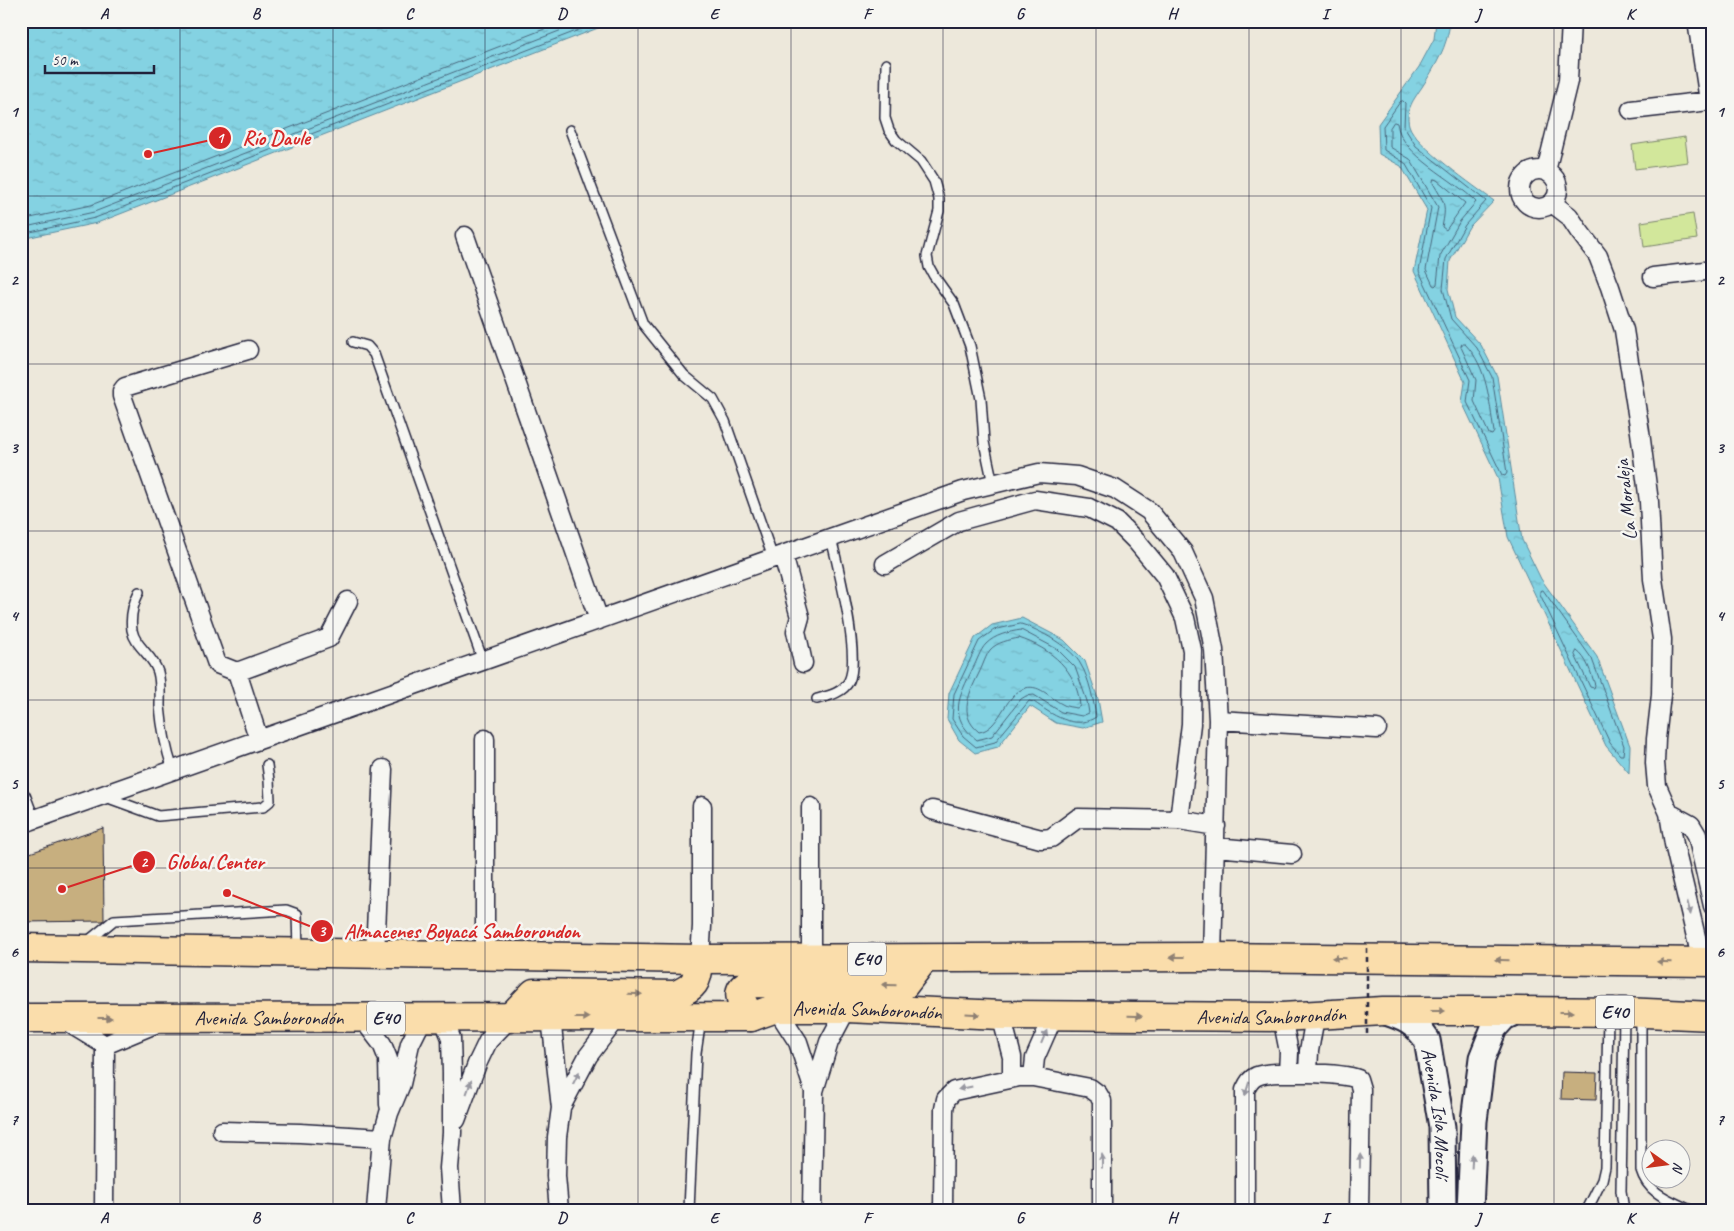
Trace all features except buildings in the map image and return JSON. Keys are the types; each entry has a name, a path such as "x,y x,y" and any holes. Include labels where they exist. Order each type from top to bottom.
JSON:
{"highway":[{"name":"E40","path":"21,948 700,959 1212,957 1708,962"},
{"path":"510,1018 534,993 676,995 688,989 696,981 700,959"},
{"path":"763,1012 742,1001 740,993 743,987 749,983 904,985 924,959"},
{"name":"Avenida Samborondón","path":"21,1018 701,1017 848,1008 1001,1015 1282,1018 1383,1011 1624,1012 1713,1016"}],"street":[{"path":"1546,171 1568,81 1571,21"},
{"path":"1631,110 1711,101 1702,25"},
{"path":"1531,171 1546,171 1556,181 1557,196 1546,207 1532,207 1525,203 1521,197 1520,182 1531,171"},
{"name":"La Moraleja","path":"1552,203 1569,216 1598,256 1624,330 1649,502 1653,579 1662,639 1661,695 1655,764 1657,786 1669,812 1681,875 1708,962"},
{"path":"464,236 599,620"},
{"path":"1653,277 1713,270"},
{"path":"248,350 125,387 122,391 122,396 217,664 237,672 328,638 348,601"},
{"path":"21,797 25,823 963,491 1039,473 1076,476 1115,489 1149,511 1183,552 1204,598 1214,650 1218,720 1212,957"},
{"path":"885,564 959,521 1035,500 1089,508 1117,522 1137,542 1165,576 1184,618 1192,650 1191,724 1179,820"},
{"path":"778,557 800,617 796,631 803,663"},
{"path":"237,672 259,740"},
{"path":"1218,720 1377,729"},
{"path":"485,738 485,956"},
{"path":"375,955 382,769"},
{"path":"700,959 702,926 702,806"},
{"path":"811,807 811,959"},
{"path":"932,810 1042,840 1051,838 1078,818 1179,820 1216,826"},
{"path":"1669,812 1691,825 1694,830 1713,906"},
{"path":"1216,847 1292,854"},
{"path":"1681,875 1704,870"},
{"path":"812,1210 814,1091 829,1042 848,1008"},
{"name":"Avenida Isla Mocolí","path":"1383,1011 1406,1019 1419,1029 1427,1040 1442,1127 1443,1210"},
{"name":"Avenida Isla Mocolí","path":"1470,1210 1474,1121 1482,1058 1494,1028 1504,1017 1517,1011"},
{"path":"763,1012 798,1042 814,1091"},
{"path":"1001,1015 1012,1057 1012,1078"},
{"path":"1033,1076 1035,1058 1054,1015"},
{"path":"1308,1073 1309,1051 1315,1016"},
{"path":"62,1018 105,1045"},
{"path":"105,1045 171,1018"},
{"path":"362,1018 382,1044 388,1059 389,1113"},
{"path":"376,1210 382,1138 389,1113 401,1084 410,1044 433,1018 451,1038 452,1133 449,1168 452,1210"},
{"path":"452,1133 477,1064 488,1041 510,1018"},
{"path":"552,1018 561,1108 557,1137 556,1176 560,1210"},
{"path":"561,1108 588,1056 617,1018"},
{"path":"1282,1018 1289,1053 1288,1073"},
{"path":"104,1210 105,1045"},
{"path":"1245,1210 1245,1090 1250,1079 1259,1075 1308,1073 1350,1076 1358,1079 1360,1090 1359,1210"},
{"path":"943,1210 944,1110 946,1099 954,1090 1012,1078 1033,1076 1090,1088 1098,1094 1102,1101 1102,1210"},
{"path":"222,1130 300,1132 382,1138"}],"lane":[{"path":"886,64 885,118 889,130 896,140 921,160 934,181 939,199 939,211 927,256 929,267 954,304 970,346 981,399 984,442 993,484"},
{"path":"570,130 643,324 684,375 713,400 725,421 778,557"},
{"path":"352,342 367,346 374,354 483,661"},
{"path":"817,699 838,692 850,681 853,662 844,588 832,538"},
{"path":"139,592 132,610 132,631 138,644 154,662 157,669 160,682 164,740 173,770"},
{"path":"103,796 158,816 263,807 270,800 267,765"},
{"path":"76,949 114,920 286,910 297,914 298,953"},
{"path":"1586,1210 1602,1180 1605,1167 1624,1012"},
{"path":"1624,1012 1621,1191 1624,1210"},
{"path":"1624,1012 1641,1170 1644,1181 1667,1199 1690,1210"},
{"path":"689,1210 696,1053 701,1017"}],"path":[{"path":"1367,946 1367,1034"}],"green space":[{"path":"1685,137 1688,162 1635,169 1632,145"},
{"path":"1693,214 1697,239 1644,247 1641,222"}],"water":[{"path":"21,21 616,21 97,223 21,239"},
{"path":"1436,21 1450,21 1447,39 1436,64 1411,105 1408,114 1409,125 1413,133 1433,154 1494,201 1469,227 1450,261 1448,289 1455,317 1481,345 1497,376 1522,540 1541,579 1597,657 1630,746 1629,773 1606,746 1508,537 1498,478 1462,402 1465,382 1414,271 1427,210 1401,166 1379,154 1378,124 1419,67 1434,39"},
{"path":"1022,618 1064,640 1085,661 1098,699 1102,722 1083,728 1056,723 1030,706 998,747 975,753 959,740 947,719 949,693 975,638 992,625"}],"place":[{"name":"Río Daule","path":"148,154"},
{"name":"Global Center","path":"62,889"},
{"name":"Almacenes Boyacá Samborondon","path":"227,893"}]}
